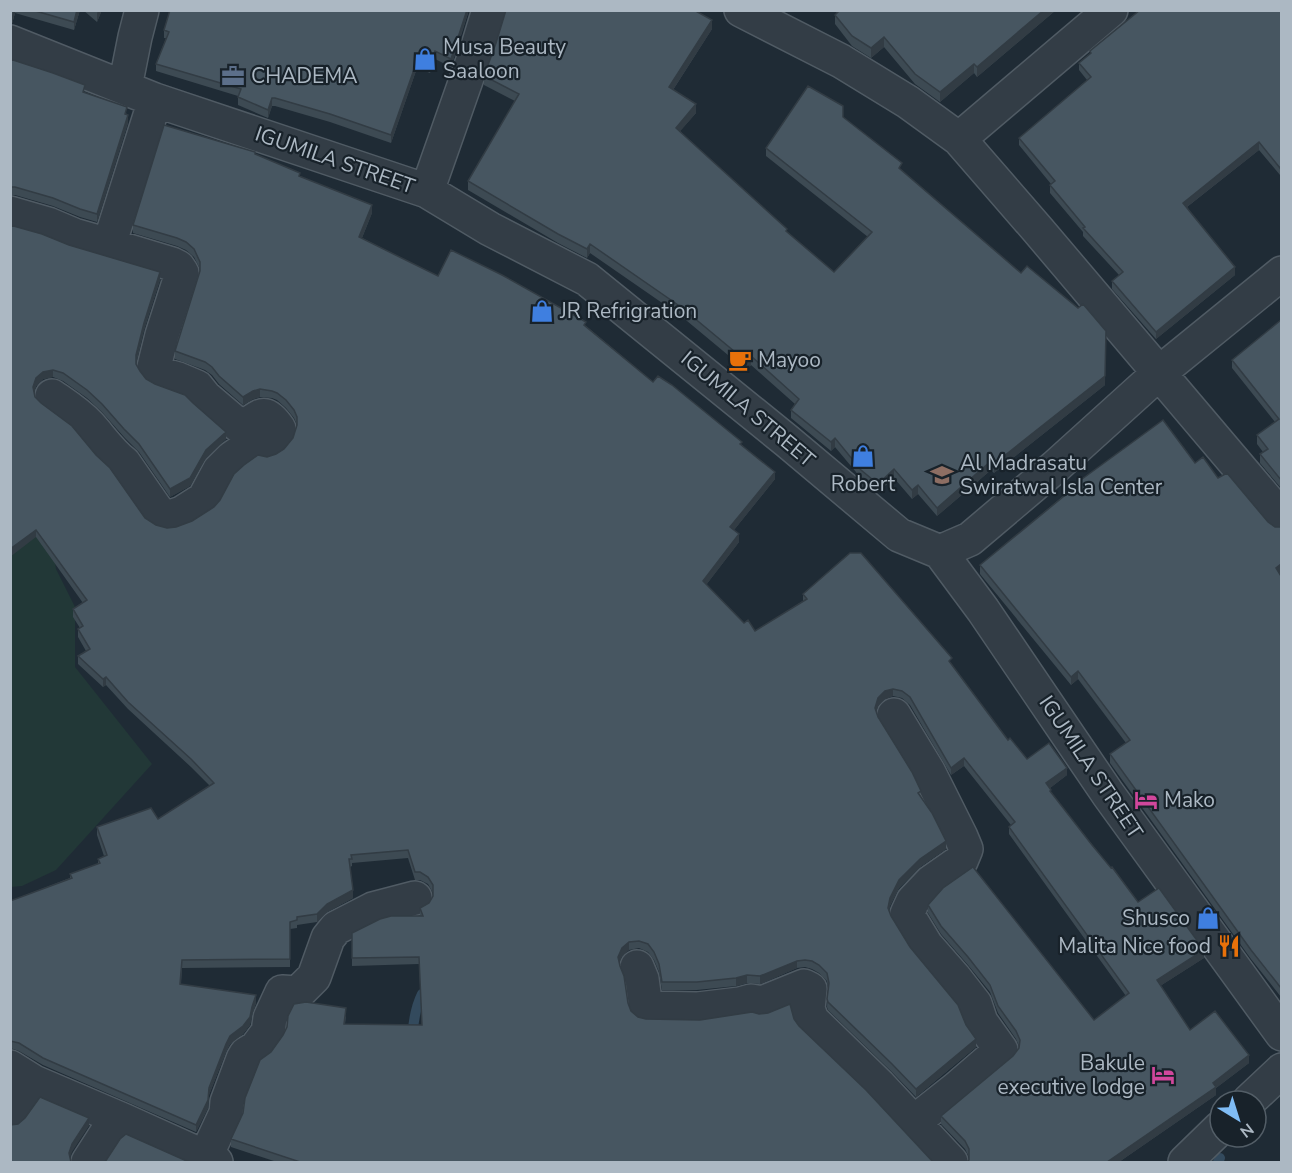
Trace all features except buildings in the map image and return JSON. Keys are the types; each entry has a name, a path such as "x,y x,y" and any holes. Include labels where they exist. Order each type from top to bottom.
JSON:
{"street":[{"path":"125,87 142,10"},
{"path":"427,191 489,10"},
{"path":"741,10 841,61 908,102 959,139 1281,518"},
{"path":"959,139 1111,10"},
{"name":"IGUMILA STREET","path":"10,42 155,100 427,191 490,229 587,279 899,535 940,552 983,610 1108,794 1281,1034"},
{"path":"110,245 155,100"},
{"path":"10,213 178,267 182,273 154,367 160,374 197,387 237,425 242,427 256,417 263,416 274,421 279,429 269,445 255,442 232,458 219,471 204,499 182,513 166,518 160,515 124,463 74,411 52,396"},
{"path":"940,552 970,539 1055,467 1159,373 1281,273"},
{"path":"894,715 928,771 966,849 961,861 931,882 913,901 908,914 926,945 975,1004 981,1022 1001,1050 914,1122"},
{"path":"10,1115 22,1075 211,1160 226,1113 227,1102 243,1059 246,1054 256,1048 268,1032 270,1018 282,992 298,993 314,977 328,938 336,928 373,909 415,898"},
{"path":"637,967 642,979 646,1008 698,1009 751,1001 762,1003 804,986 810,989 808,1009 812,1020 871,1077 951,1162"},
{"path":"1261,1089 1281,1070"},
{"path":"88,1162 106,1134 123,1120"},
{"path":"1185,1162 1208,1140"}],"green space":[{"path":"10,415 45,497 56,569 75,607 75,667 152,764 56,870 22,886 11,887"}],"waterway":[{"path":"412,1039 415,1016 422,994 431,993"},
{"path":"1218,1162 1220,1158"}],"place":[{"name":"Musa Beauty Saaloon","path":"425,59"},
{"name":"CHADEMA","path":"233,76"},
{"name":"JR Refrigration","path":"542,311"},
{"name":"Mayoo","path":"740,360"},
{"name":"Robert","path":"863,456"},
{"name":"Al Madrasatu Swiratwal Isla Center","path":"942,475"},
{"name":"Mako","path":"1146,800"},
{"name":"Shusco","path":"1208,918"},
{"name":"Malita Nice food","path":"1229,946"},
{"name":"Bakule executive lodge","path":"1163,1075"}]}
